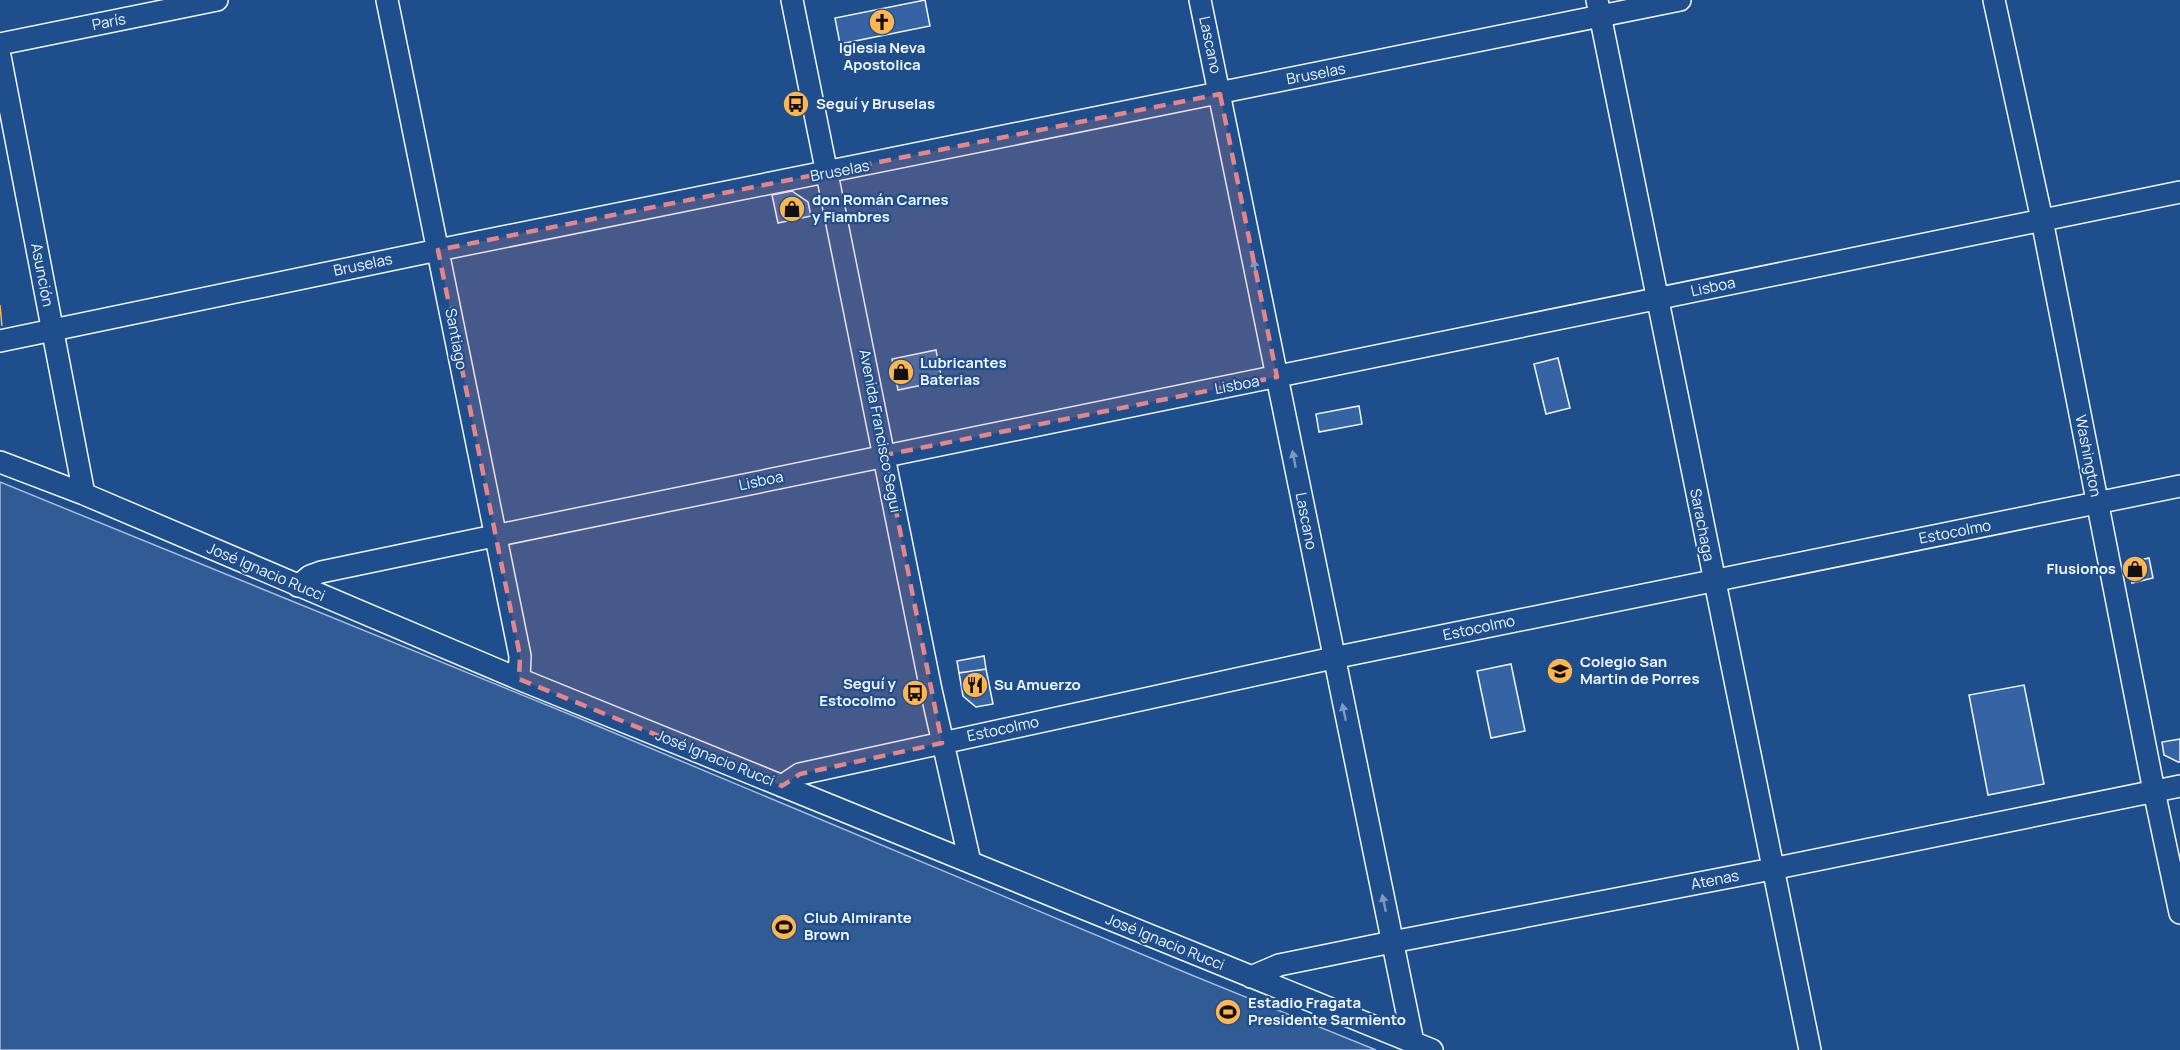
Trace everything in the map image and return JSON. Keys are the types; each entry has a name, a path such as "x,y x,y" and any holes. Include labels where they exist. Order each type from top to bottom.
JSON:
{"street":[{"name":"París","path":"0,44 218,0"},
{"name":"Santiago","path":"387,0 520,656 519,680"},
{"name":"Avenida Francisco Segui","path":"792,0 942,742 970,862"},
{"name":"Lascano","path":"1200,0 1392,942 1422,1046"},
{"name":"Bruselas","path":"0,341 438,250 1220,94 1598,8 1680,0"},
{"name":"Washington","path":"1994,0 2042,220 2180,913"},
{"name":"Sarachaga","path":"1598,8 1810,1050"},
{"name":"Asunción","path":"0,56 84,494"},
{"name":"Lisboa","path":"298,586 310,576 321,572 2180,192"},
{"name":"José Ignacio Rucci","path":"0,462 84,494 519,680 1422,1046"},
{"name":"Estocolmo","path":"782,786 800,774 1333,658 2180,486"},
{"name":"Atenas","path":"1251,977 1279,965 1773,869 2180,786"}],"highlighted area":[{"path":"1220,94 1277,377 885,455 942,743 800,774 782,786 519,679 520,656 438,250"}],"shaded area":[{"path":"0,482 581,719 1376,1050 0,1050"}],"building":[{"name":"Iglesia Neva Apostolica","path":"925,0 930,26 840,44 835,18"},
{"name":"don Román Carnes y Fiambres","path":"792,191 808,202 811,216 778,223 772,195"},
{"path":"936,350 942,381 898,390 892,359"},
{"path":"1558,358 1570,408 1546,414 1534,364"},
{"path":"1359,406 1362,424 1319,432 1316,414"},
{"path":"2149,558 2153,578 2132,583 2127,563"},
{"path":"984,656 986,669 959,673 957,661"},
{"path":"1511,664 1525,731 1491,738 1477,671"},
{"name":"Su Amuerzo","path":"986,669 993,704 976,707 963,696 959,673"},
{"path":"2024,685 2044,784 1988,795 1969,695"},
{"path":"2180,739 2180,762 2178,762 2164,755 2162,742"}],"power":[{"path":"0,305 2,327 0,327"}],"place":[{"name":"Iglesia Neva Apostolica","path":"882,22"},
{"name":"Seguí y Bruselas","path":"796,104"},
{"name":"don Román Carnes y Fiambres","path":"792,209"},
{"name":"Lubricantes Baterias","path":"901,372"},
{"name":"Flusionos","path":"2135,569"},
{"name":"Colegio San Martin de Porres","path":"1560,671"},
{"name":"Su Amuerzo","path":"975,685"},
{"name":"Seguí y Estocolmo","path":"915,693"},
{"name":"Club Almirante Brown","path":"784,927"},
{"name":"Estadio Fragata Presidente Sarmiento","path":"1228,1012"}]}
